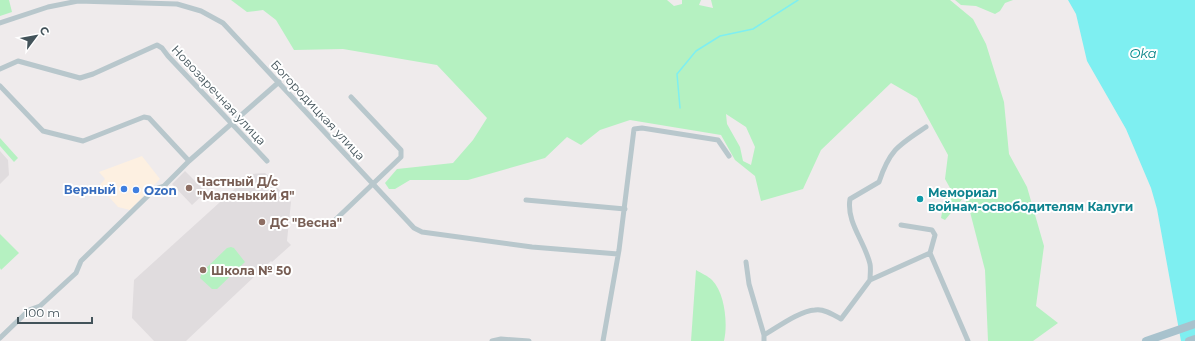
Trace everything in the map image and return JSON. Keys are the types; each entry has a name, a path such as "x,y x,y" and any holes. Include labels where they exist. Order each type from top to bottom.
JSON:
{"main road":[{"path":"1146,341 1195,324"},
{"path":"1189,341 1195,339"}],"street":[{"name":"Богородицкая улица","path":"0,23 48,7 78,1 176,4 188,6 212,15 223,23 414,228 422,232 532,247 618,254"},
{"name":"Новозаречная улица","path":"0,69 18,60 80,78 94,74 157,45 162,48 267,161"},
{"path":"0,338 30,310 40,306 76,273 81,261 154,188 164,186 279,82"},
{"path":"0,86 43,131 83,141 144,117 148,118 190,161"},
{"path":"333,222 402,157 402,150 351,97"},
{"path":"870,280 870,264 851,216 849,206 850,199 879,182 884,167 894,149 926,127"},
{"path":"603,341 625,209 634,129 642,128 718,140 729,156"},
{"path":"526,200 625,209"},
{"path":"901,225 932,230 935,235 930,253 968,341"},
{"path":"764,335 796,317 815,309 827,312 841,319 870,280 930,253"},
{"path":"746,262 749,284 764,335 764,341"},
{"path":"492,341 500,339 529,341"}],"shaded area":[{"path":"0,151 8,160 9,175 0,184"},
{"path":"142,156 160,179 130,210 118,207 99,186 105,179 99,172"},
{"name":"Частный Д/с \"Маленький Я\"","path":"185,171 206,192 192,205 172,184"},
{"name":"Школа № 50","path":"265,173 291,202 287,241 291,245 272,262 271,261 186,341 154,341 132,318 134,280 251,174"}],"green space":[{"path":"0,0 9,0 12,12 0,16"},
{"path":"231,0 667,0 674,6 682,4 682,0 701,0 699,5 713,8 711,0 950,0 973,19 986,44 1004,102 1009,154 1027,187 1044,246 1036,306 1058,323 1033,341 988,341 985,270 969,208 964,197 945,220 941,218 945,197 950,188 945,179 948,155 917,98 891,83 821,150 803,189 761,201 755,176 735,160 721,135 630,120 600,130 581,145 567,137 545,158 468,180 410,180 395,189 389,189 385,183 397,169 453,163 473,140 487,118 437,65 343,49 294,50 276,20 263,10 247,12","holes":["726,114 746,127 755,147 751,165 743,161 740,147 727,124"]},
{"path":"955,0 1013,0 1005,3 1000,11 995,14 976,6 961,5"},
{"path":"0,138 18,158 14,162 0,146"},
{"path":"0,234 19,253 1,270 0,268"},
{"path":"227,248 234,248 245,262 217,289 212,289 200,278 202,272"},
{"path":"696,270 712,280 720,293 723,301 726,326 724,341 691,341"}],"water":[{"name":"Oka","path":"1068,0 1195,0 1195,341 1181,341 1157,209 1151,188 1126,129 1087,61 1076,14"}],"waterway":[{"path":"680,108 677,74 696,51 720,36 753,29 798,0"}],"place":[{"name":"Частный Д/с \"Маленький Я\"","path":"189,188"},
{"name":"Верный","path":"124,189"},
{"name":"Ozon","path":"136,190"},
{"name":"Мемориал войнам-освободителям Калуги","path":"920,199"},
{"name":"ДС \"Весна\"","path":"262,222"},
{"name":"Школа № 50","path":"203,270"}]}
